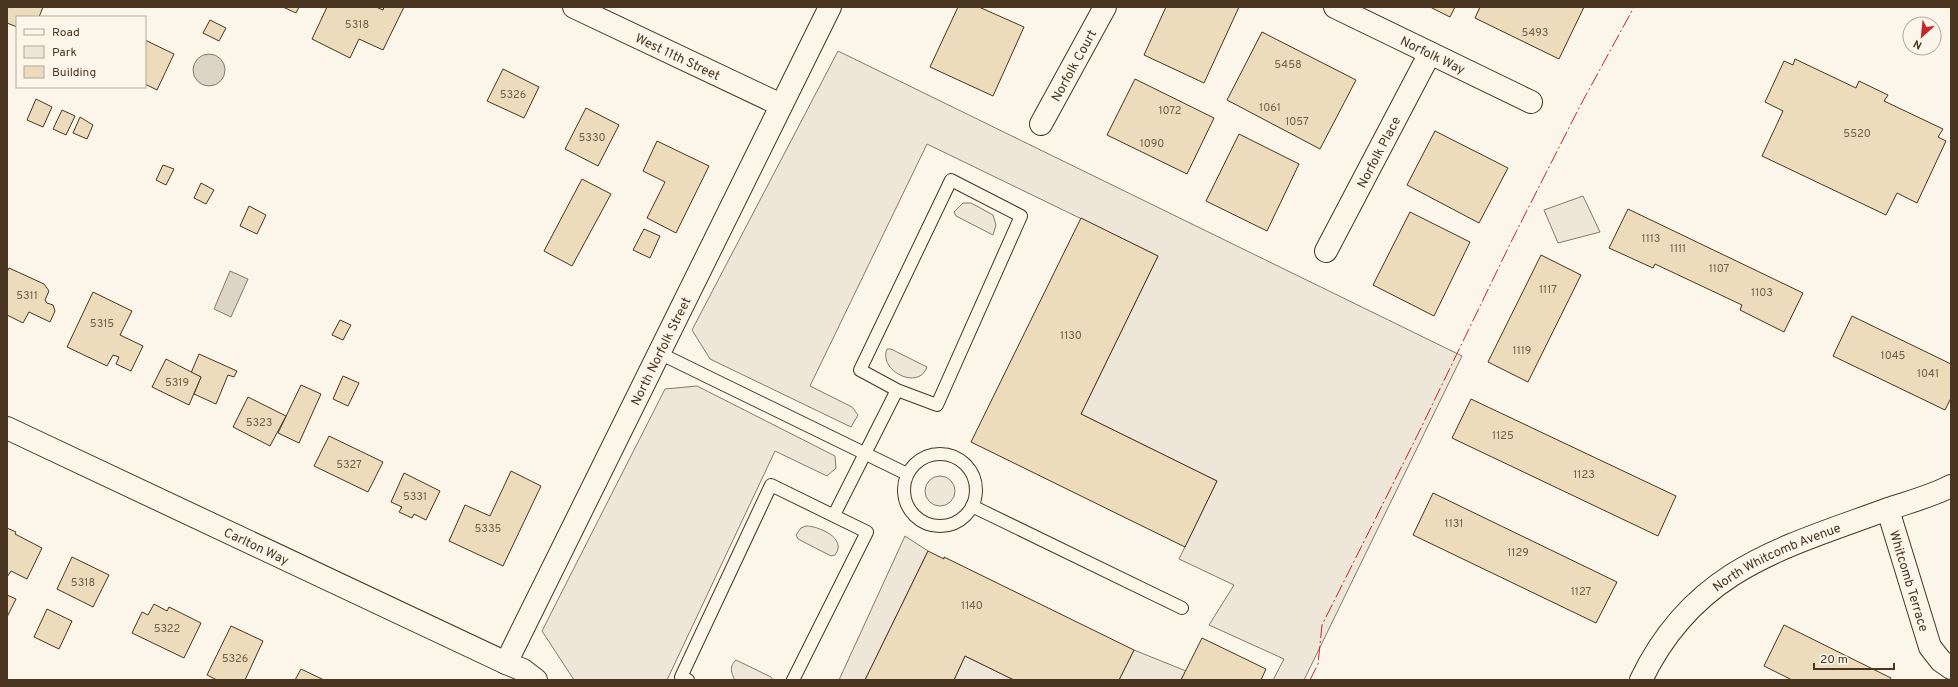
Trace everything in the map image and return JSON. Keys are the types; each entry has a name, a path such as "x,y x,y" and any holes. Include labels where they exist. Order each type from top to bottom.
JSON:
{"street":[{"name":"West 11th Street","path":"574,7 781,105"},
{"name":"North Norfolk Street","path":"506,663 830,7"},
{"name":"Norfolk Court","path":"1042,124 1105,7"},
{"name":"Norfolk Way","path":"1335,7 1531,102"},
{"name":"Norfolk Place","path":"1326,251 1430,53"},
{"name":"Carlton Way","path":"7,428 506,663"},
{"name":"North Whitcomb Avenue","path":"1641,680 1658,649 1672,629 1697,602 1716,585 1748,565 1782,549 1951,486"},
{"name":"Whitcomb Terrace","path":"1888,510 1930,647 1941,661 1951,668"},
{"path":"506,663 524,670 536,680"}],"lane":[{"path":"951,180 1021,216 937,405 897,390 860,370 951,180"},
{"path":"659,353 907,474"},
{"path":"834,515 897,390"},
{"path":"936,454 948,455 959,459 967,467 973,477 976,488 975,499 972,506 963,518 953,524 936,526 919,520 910,511 905,500 903,487 907,474 913,465 924,457 936,454"},
{"path":"688,680 681,676 771,485 867,532 793,680"},
{"path":"972,506 1182,608"}],"green space":[{"path":"838,51 1462,356 1304,680 1273,680 1284,659 1209,625 1234,585 1179,559 1217,481 1081,414 1158,256 927,144 810,386 852,407 858,415 851,427 710,359 692,330"},
{"path":"1583,196 1600,232 1558,243 1544,210"},
{"path":"963,203 971,203 993,215 996,225 993,235 956,216 954,212"},
{"path":"887,349 891,349 927,367 923,374 916,377 908,378 901,375 894,371 888,364 886,357"},
{"path":"697,386 835,456 836,468 827,476 775,451 667,680 574,680 542,631 665,389"},
{"path":"940,476 946,477 954,485 954,497 946,505 940,506 934,505 926,497 925,491 926,485 934,477"},
{"path":"806,526 817,528 835,538 838,543 838,549 835,555 831,556 798,539 796,535 801,528"},
{"path":"905,536 928,551 865,680 839,680"},
{"path":"1134,650 1186,671 1181,680 1119,680"},
{"path":"965,656 1014,680 954,680"},
{"path":"736,660 771,677 773,680 735,680 731,670 732,665"}],"shaded area":[{"path":"209,54 220,59 225,70 220,81 209,86 198,81 193,70 198,59"},
{"path":"230,271 248,279 231,317 214,309"}],"building":[{"path":"7,7 43,7 39,16 16,16 16,27 7,23"},
{"path":"283,7 299,7 296,13"},
{"path":"327,7 376,7 383,10 384,7 404,7 383,50 359,39 350,58 312,39"},
{"path":"958,7 979,7 1024,27 993,96 930,67"},
{"path":"1166,7 1239,7 1204,83 1144,55"},
{"path":"1430,7 1455,7 1450,17"},
{"path":"1480,7 1584,7 1559,59 1475,18"},
{"path":"210,20 226,28 219,41 203,33"},
{"path":"1262,32 1356,80 1320,149 1227,100"},
{"path":"146,40 174,54 157,90 146,84"},
{"path":"1795,59 1856,88 1859,81 1888,95 1884,101 1943,129 1938,137 1946,141 1917,203 1897,193 1886,215 1762,156 1783,111 1765,102 1784,61 1793,65"},
{"path":"503,69 539,87 524,118 487,101"},
{"path":"1135,79 1214,118 1187,174 1107,135"},
{"path":"36,99 52,107 43,127 27,120"},
{"path":"586,108 619,125 598,166 565,149"},
{"path":"62,110 75,116 66,135 53,129"},
{"path":"80,117 93,125 87,139 73,133"},
{"path":"1435,131 1508,168 1479,223 1407,185"},
{"path":"1239,134 1299,164 1267,231 1206,201"},
{"path":"657,141 709,166 676,233 647,218 665,182 643,171"},
{"path":"163,165 174,169 166,185 156,180"},
{"path":"582,179 611,194 572,266 544,251"},
{"path":"201,183 214,190 206,204 194,198"},
{"path":"249,206 266,215 257,234 240,226"},
{"path":"1628,209 1803,293 1784,332 1740,310 1742,305 1655,264 1653,268 1609,248"},
{"path":"1410,212 1470,242 1434,316 1373,285"},
{"path":"1081,218 1158,256 1081,414 1217,481 1185,547 971,442"},
{"path":"644,229 660,236 650,258 633,250"},
{"path":"1541,255 1581,275 1528,382 1488,362"},
{"path":"9,268 44,284 49,291 45,300 47,303 53,305 55,311 50,322 29,312 23,323 7,315 7,272"},
{"path":"93,292 132,311 120,335 143,346 131,371 116,364 119,357 113,355 107,366 67,347"},
{"path":"1852,316 1951,364 1951,398 1945,410 1833,356"},
{"path":"340,320 351,325 343,340 332,335"},
{"path":"199,354 237,371 234,377 228,375 216,404 194,394 201,377 191,373"},
{"path":"166,359 201,377 189,405 152,387"},
{"path":"343,376 359,383 348,406 333,399"},
{"path":"301,385 321,394 299,443 278,433"},
{"path":"248,397 286,416 270,446 233,427"},
{"path":"1471,399 1676,496 1658,536 1452,438"},
{"path":"329,436 383,462 368,492 314,466"},
{"path":"511,471 541,486 503,566 449,541 465,505 490,516"},
{"path":"404,473 440,491 426,520 414,514 412,518 399,512 402,507 391,502"},
{"path":"1433,493 1617,582 1596,623 1413,535"},
{"path":"7,528 16,532 15,534 42,548 27,579 11,571 7,577"},
{"path":"928,551 944,559 944,557 1134,650 1119,680 1014,680 965,656 954,680 865,680"},
{"path":"72,557 109,575 93,607 57,589"},
{"path":"7,595 16,599 7,617"},
{"path":"154,604 167,611 169,607 201,623 184,658 132,633 142,612 148,615"},
{"path":"47,609 72,621 59,649 34,637"},
{"path":"1784,625 1891,678 1890,680 1792,680 1764,666"},
{"path":"231,626 263,641 245,680 217,680 207,675"},
{"path":"1202,638 1266,669 1261,680 1181,680"},
{"path":"301,669 324,680 295,680"}],"power":[{"path":"1310,680 1318,664 1322,625 1420,430 1512,240 1580,106 1634,7"}]}
